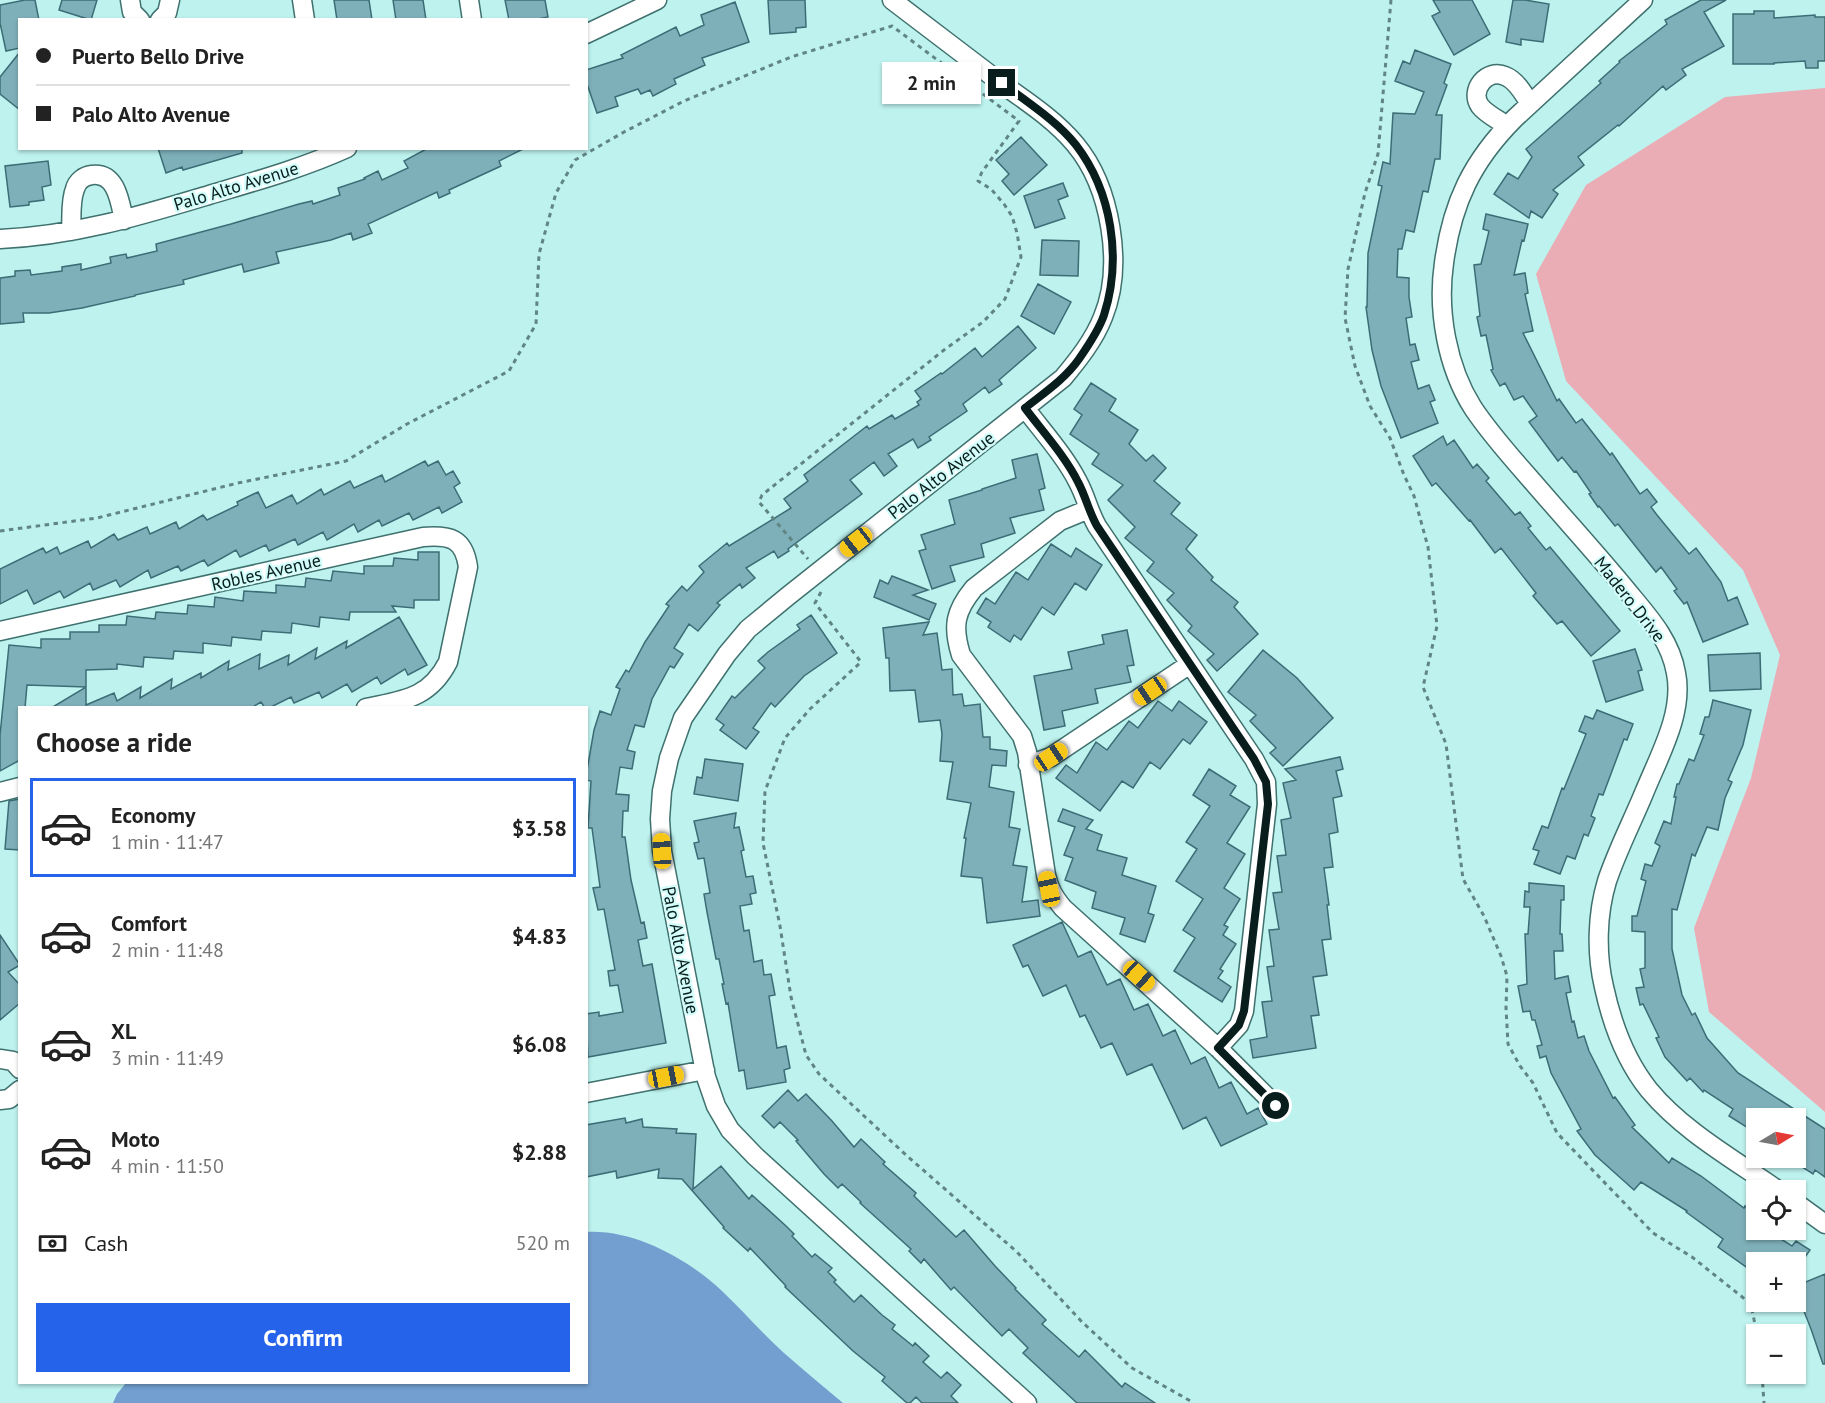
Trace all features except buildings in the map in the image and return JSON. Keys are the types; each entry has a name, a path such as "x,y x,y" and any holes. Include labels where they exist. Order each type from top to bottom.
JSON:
{"street":[{"path":"130,0 132,12 138,18"},
{"path":"162,18 167,13 170,0"},
{"path":"302,0 305,18"},
{"path":"469,0 472,18"},
{"name":"Palo Alto Avenue","path":"892,0 1057,127 1075,144 1091,169 1105,200 1111,231 1113,259 1110,290 1103,317 1079,359 1063,378 818,571 748,629 727,654 683,718 669,758 662,791 660,819 662,851 705,1070 716,1106 730,1130 1026,1403"},
{"name":"Madero Drive","path":"1643,0 1507,126 1480,159 1454,211 1446,243 1442,276 1443,314 1447,345 1456,374 1472,406 1493,436 1660,631 1670,651 1678,695 1664,744 1607,881 1598,944 1602,979 1608,1008 1620,1041 1649,1090 1688,1127 1763,1180"},
{"path":"588,33 651,1"},
{"path":"1507,126 1480,107 1477,98 1482,81 1490,75 1508,76 1520,88 1530,104"},
{"name":"Palo Alto Avenue","path":"0,239 37,237 124,220 281,174 328,152"},
{"path":"71,231 74,190 79,181 87,176 97,174 106,177 113,184 124,220"},
{"path":"1025,408 1069,466 1079,483 1089,509 1119,560 1254,759 1266,782 1268,793 1244,1011 1239,1025 1218,1048"},
{"path":"1089,509 1060,521 974,588 958,611 955,627 961,655 1022,736 1027,752 1049,889 1064,908 1218,1048 1276,1106"},
{"name":"Robles Avenue","path":"0,631 423,537 444,536 455,541 466,553 468,567 448,662 441,675 428,689 414,697 375,706"},
{"path":"1029,765 1051,757 1190,664"},
{"path":"0,792 18,788"},
{"path":"0,1059 13,1061 18,1067"},
{"path":"588,1093 705,1070"},
{"path":"0,1100 9,1099 18,1092"},
{"path":"1806,1210 1825,1224"}],"path":[{"path":"1391,0 1378,154 1365,193 1348,269 1345,318 1355,366 1370,406 1390,438 1414,496 1428,547 1437,626 1423,687 1446,744 1463,879 1484,916 1507,976 1508,1044 1533,1083 1557,1133 1653,1233 1692,1257 1751,1304 1755,1324"},
{"path":"0,531 97,518 238,483 346,461 407,424 509,371 536,324 539,254 556,193 574,160 684,101 791,57 892,26 1019,121 978,181 991,189 1012,216 1021,257 1005,298 983,322 944,350 762,495 759,502 818,571 825,585 815,603 861,662 810,709 785,738 765,791 763,843 780,926 791,997 806,1055 819,1074 906,1155 1017,1252 1082,1322 1132,1368 1194,1403"},
{"path":"1763,1384 1764,1403"}],"shaded area":[{"path":"1825,88 1825,1112 1709,1012 1694,928 1751,778 1780,655 1743,570 1566,381 1536,274 1586,185 1725,97"}],"water":[{"path":"588,1232 604,1232 623,1235 659,1248 693,1268 722,1291 784,1353 843,1403 113,1403 125,1384 588,1384"}],"route":[{"path":"1002,83 1075,144 1091,169 1105,200 1113,259 1110,290 1103,317 1093,336 1079,359 1063,378 1025,408 1069,466 1079,483 1090,514 1097,526 1254,759 1266,782 1268,804 1247,995 1239,1025 1218,1048 1276,1106"}]}
